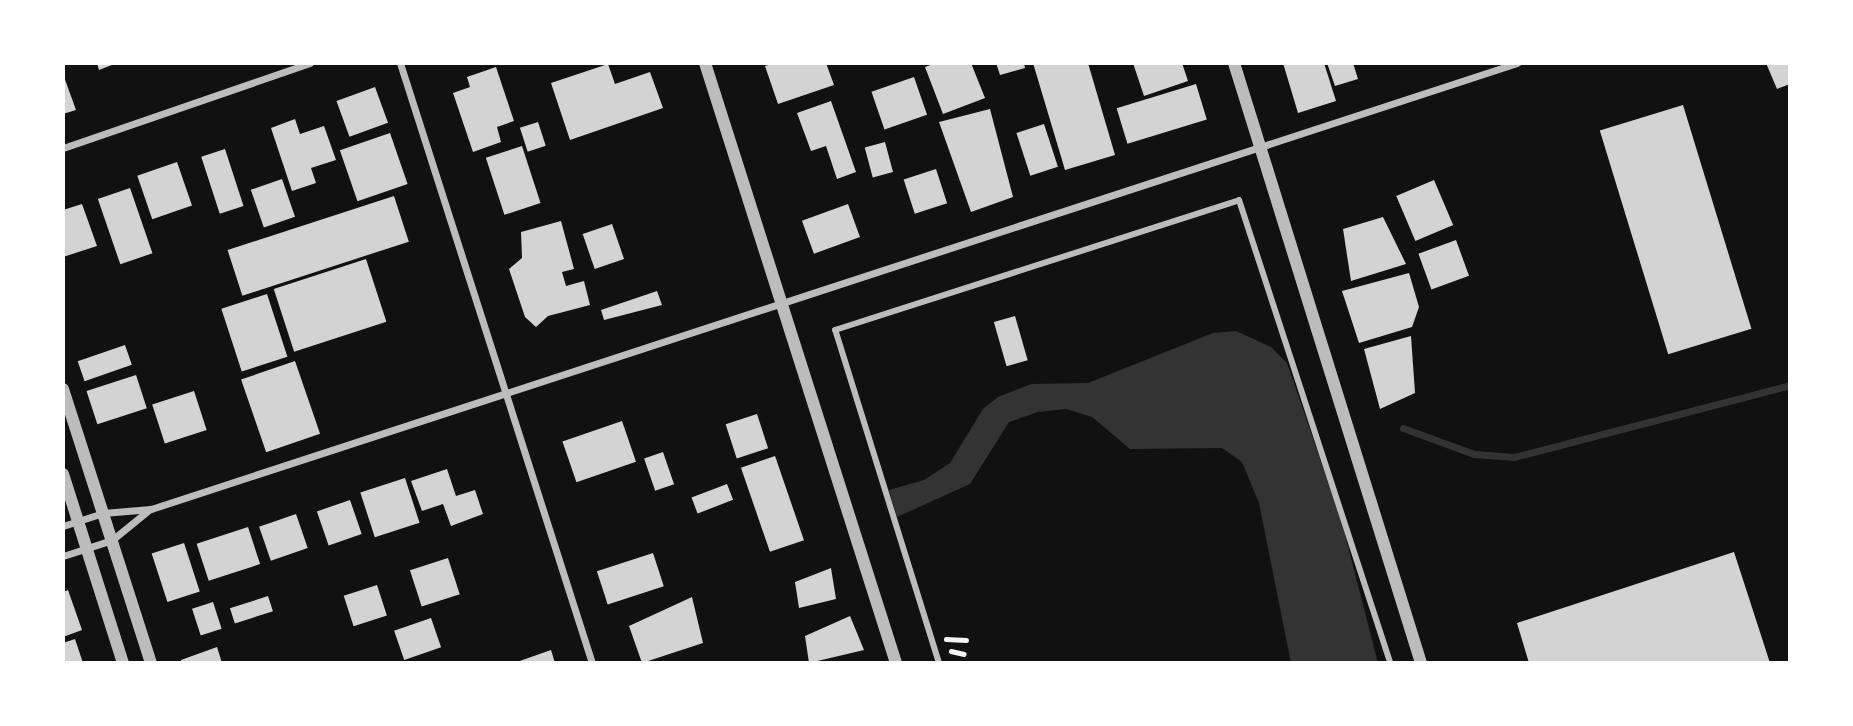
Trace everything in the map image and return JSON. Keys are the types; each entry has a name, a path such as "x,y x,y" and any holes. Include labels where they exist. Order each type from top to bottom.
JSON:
{"street":[{"path":"63,148 310,63"},
{"path":"400,63 592,663"},
{"path":"705,63 896,663"},
{"path":"1234,63 1421,663"},
{"path":"63,526 103,513 151,509 782,298 1517,63"},
{"path":"939,663 835,330 1239,200 1390,663"},
{"path":"63,389 149,662"},
{"path":"63,474 123,663"},
{"path":"63,556 111,540 151,509"}],"shaded area":[{"path":"1236,331 1271,347 1287,363 1341,519 1378,663 1291,663 1259,503 1242,462 1222,448 1130,449 1092,417 1066,409 1038,412 1009,422 970,484 897,517 889,490 924,480 950,463 983,409 998,397 1031,384 1088,383 1213,333"}],"building":[{"path":"97,63 117,63 99,70"},
{"path":"775,63 826,63 834,85 778,104 765,66"},
{"path":"936,63 971,63 985,98 943,114 925,67"},
{"path":"996,63 1024,63 1025,68 1000,75"},
{"path":"1033,63 1088,63 1115,155 1065,170"},
{"path":"1133,63 1182,63 1188,81 1144,96"},
{"path":"1283,63 1324,63 1336,101 1298,113"},
{"path":"1327,63 1353,63 1358,79 1335,86"},
{"path":"1766,63 1790,63 1790,84 1777,89"},
{"path":"608,64 615,84 650,72 663,108 570,140 551,83"},
{"path":"496,67 514,121 497,127 501,142 473,152 453,93 470,87 467,77"},
{"path":"63,74 76,110 63,114"},
{"path":"914,77 927,115 884,129 871,92"},
{"path":"1196,84 1207,119 1127,144 1117,108"},
{"path":"375,87 388,123 349,137 336,101"},
{"path":"831,101 856,172 837,179 826,146 811,151 797,113"},
{"path":"1683,105 1751,329 1668,354 1600,130"},
{"path":"990,109 1013,197 971,212 939,122"},
{"path":"295,119 300,134 324,126 336,160 311,168 316,183 292,191 271,128"},
{"path":"538,122 546,146 528,152 520,128"},
{"path":"1044,124 1058,167 1030,176 1016,133"},
{"path":"390,133 408,184 357,201 340,150"},
{"path":"885,142 893,172 873,177 865,147"},
{"path":"522,146 541,203 504,215 486,158"},
{"path":"225,149 244,206 220,214 201,157"},
{"path":"177,162 192,205 152,219 137,176"},
{"path":"936,169 947,203 915,214 904,180"},
{"path":"282,179 295,217 264,228 251,190"},
{"path":"1434,180 1453,225 1415,241 1396,196"},
{"path":"130,188 152,253 120,264 98,199"},
{"path":"394,196 409,242 242,296 228,250"},
{"path":"82,204 97,246 63,257 63,210"},
{"path":"848,204 860,237 814,254 802,221"},
{"path":"1383,217 1406,264 1351,281 1343,229"},
{"path":"561,221 574,269 562,272 566,286 584,281 590,305 548,316 536,327 525,317 509,269 522,258 521,232"},
{"path":"612,224 624,259 595,269 583,234"},
{"path":"1456,240 1469,276 1431,289 1418,254"},
{"path":"366,259 386,322 294,352 274,289"},
{"path":"1409,273 1419,307 1412,327 1359,343 1342,291"},
{"path":"657,291 662,305 604,320 601,310"},
{"path":"267,294 287,357 242,372 221,309"},
{"path":"1015,316 1028,360 1007,366 994,322"},
{"path":"1411,336 1415,393 1380,409 1364,349"},
{"path":"125,345 132,365 85,381 78,361"},
{"path":"295,361 320,434 266,452 241,380"},
{"path":"136,375 147,408 97,424 87,391"},
{"path":"194,391 207,430 165,444 152,405"},
{"path":"757,414 768,448 737,458 726,424"},
{"path":"622,421 636,462 576,482 562,442"},
{"path":"663,452 674,484 655,491 644,459"},
{"path":"775,456 804,540 770,552 741,468"},
{"path":"447,469 456,496 475,490 483,514 451,526 443,504 422,511 411,481"},
{"path":"405,478 420,523 375,537 360,493"},
{"path":"727,484 733,500 698,513 692,498"},
{"path":"350,500 362,534 329,545 317,511"},
{"path":"296,514 308,548 271,561 259,527"},
{"path":"248,527 260,564 209,581 197,544"},
{"path":"184,543 200,592 167,602 152,554"},
{"path":"1734,552 1770,663 1529,663 1517,623"},
{"path":"653,553 664,586 608,605 597,571"},
{"path":"448,558 460,594 422,607 410,570"},
{"path":"831,568 836,599 799,608 795,582"},
{"path":"377,585 387,615 354,626 344,596"},
{"path":"68,590 82,630 63,637 63,592"},
{"path":"268,596 273,611 235,624 230,608"},
{"path":"692,597 703,643 642,663 629,626"},
{"path":"213,602 222,629 201,635 192,609"},
{"path":"850,616 864,650 809,663 805,636"},
{"path":"431,618 441,647 404,660 394,631"},
{"path":"75,639 83,663 63,663 63,643"},
{"path":"217,647 222,663 182,663 181,660"},
{"path":"551,650 555,663 514,663"}],"waterway":[{"path":"1403,428 1474,454 1514,457 1790,385"}]}
